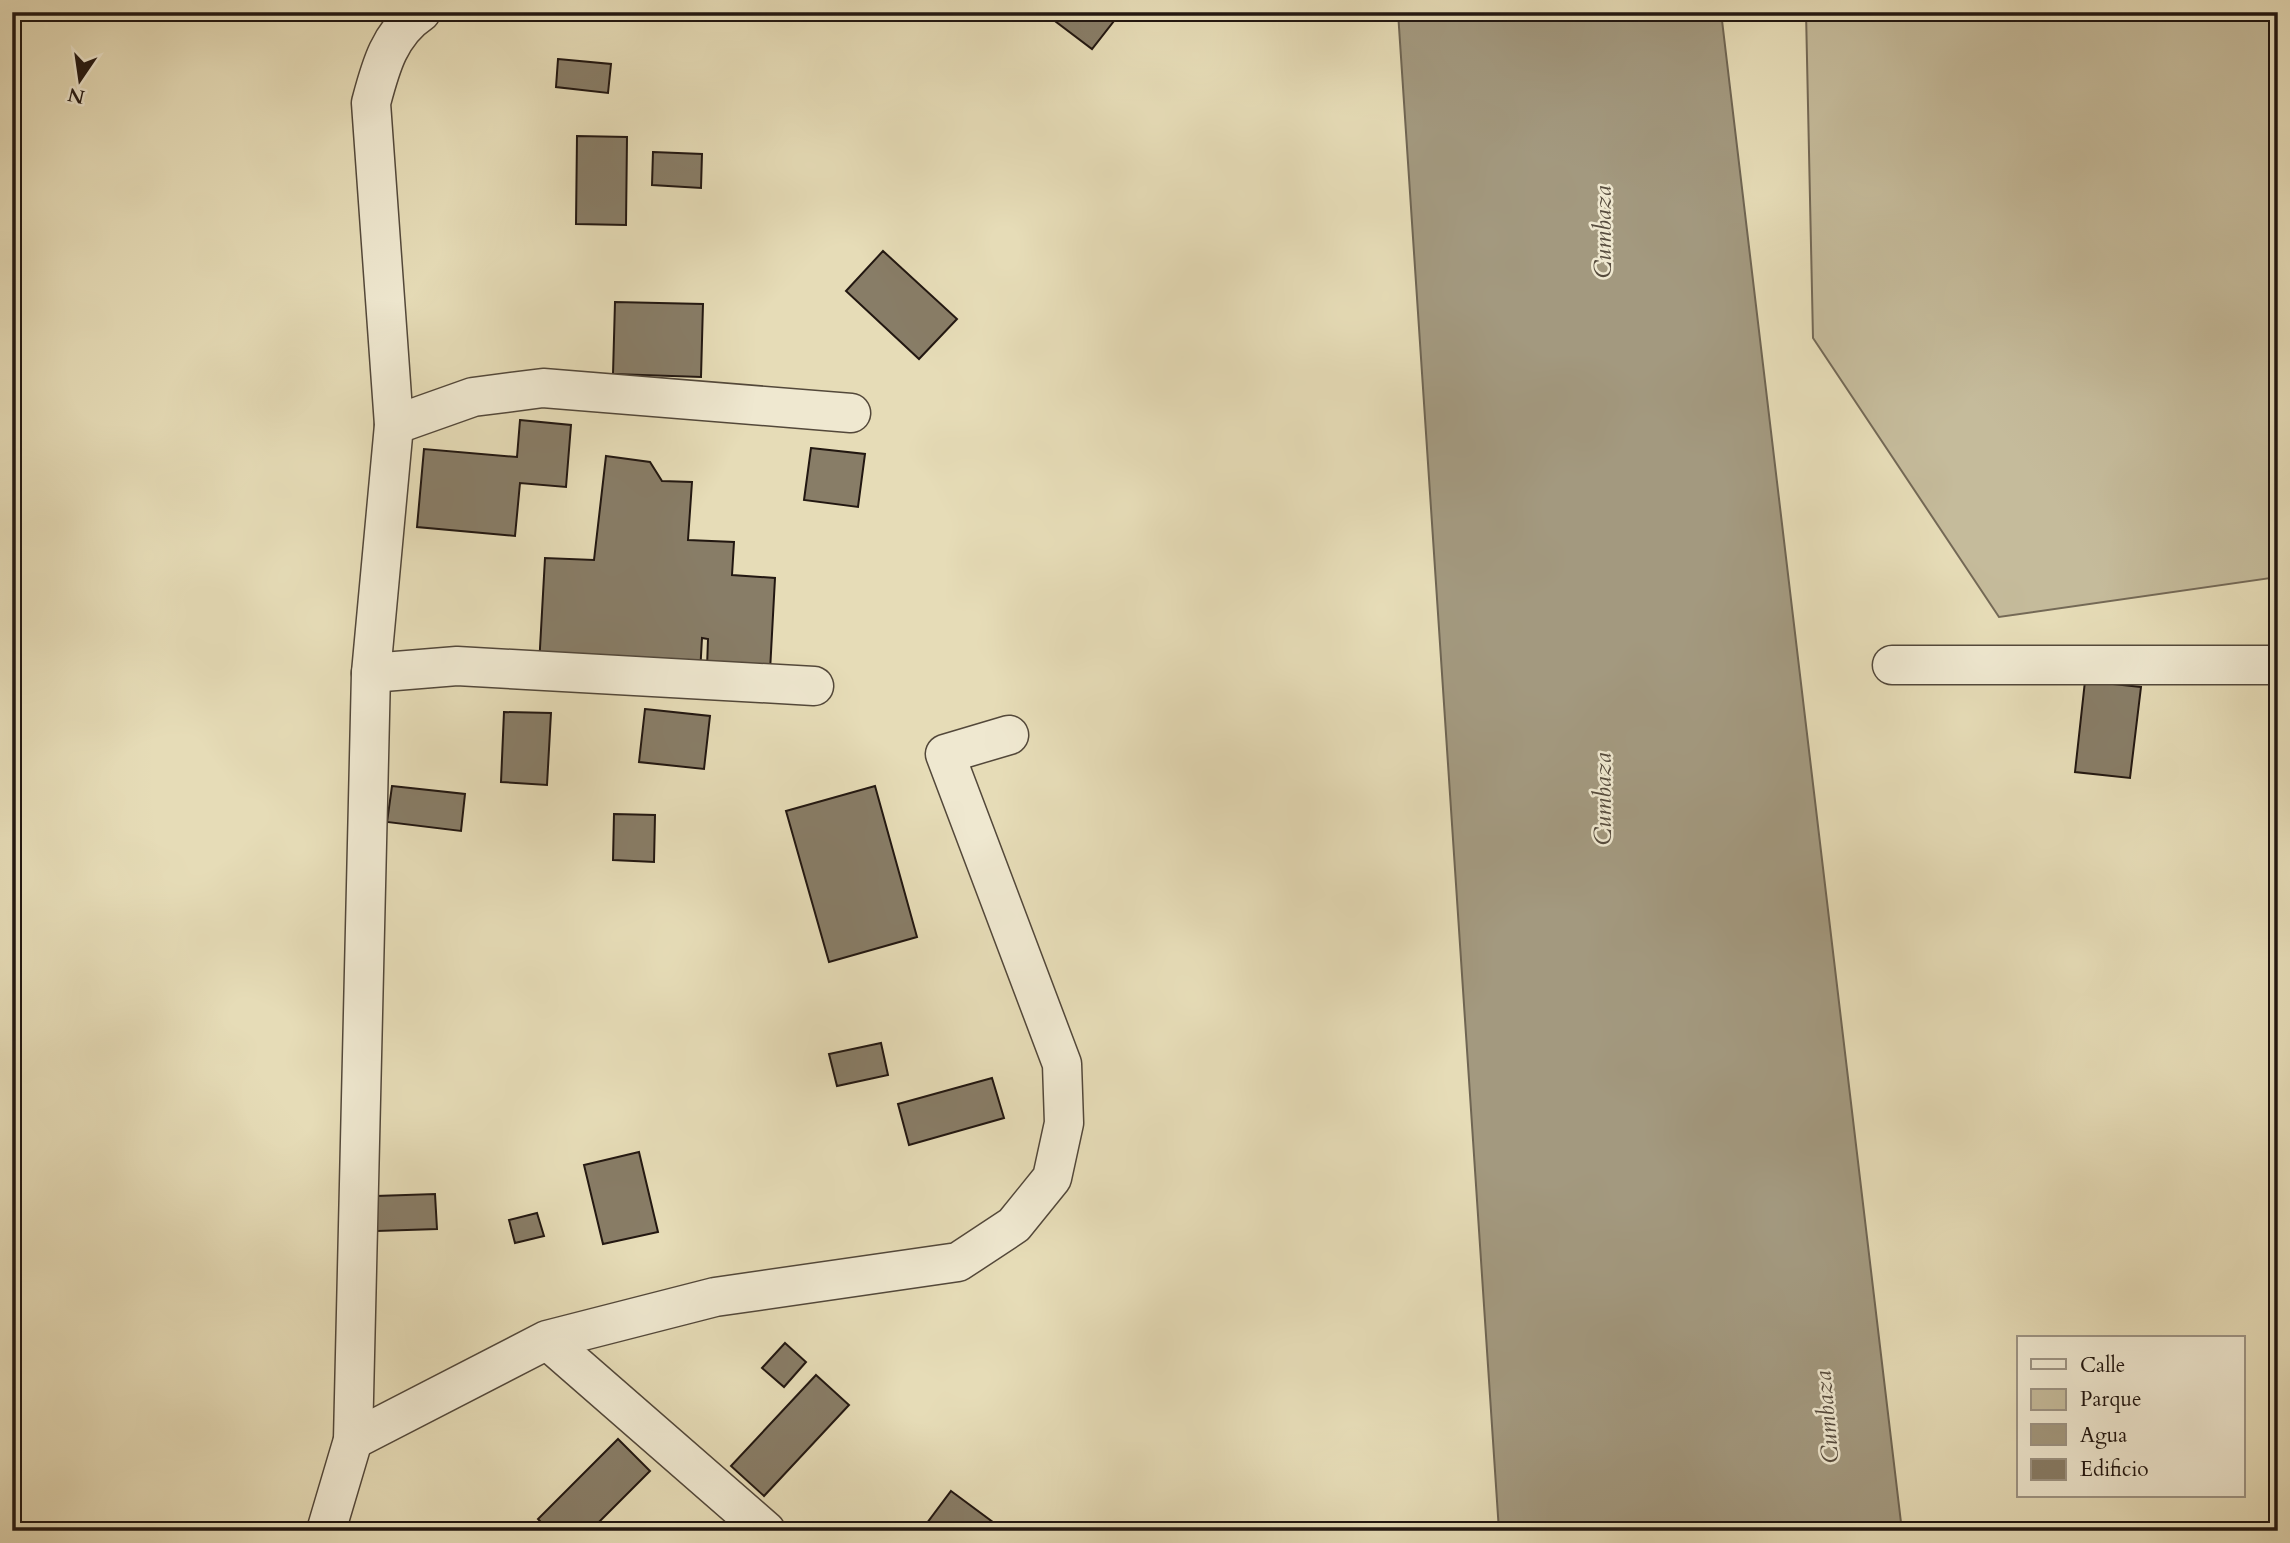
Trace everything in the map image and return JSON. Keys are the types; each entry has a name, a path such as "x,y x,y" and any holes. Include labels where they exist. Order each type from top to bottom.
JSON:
{"street":[{"path":"326,1531 354,1440 371,673 394,425 371,103 383,57 408,20 421,12"},
{"path":"394,425 473,397 543,388 851,413"},
{"path":"1892,665 2278,665"},
{"path":"371,673 457,666 814,686"},
{"path":"354,1440 547,1340 715,1297 958,1262 1014,1225 1052,1178 1064,1123 1062,1064 946,754 1009,735"},
{"path":"547,1340 766,1531"}],"green space":[{"path":"1806,12 2278,12 2278,577 1999,617 1813,338"}],"water":[{"name":"Cumbaza","path":"1398,12 1721,12 1902,1531 1499,1531"}],"building":[{"path":"1043,12 1121,12 1092,49"},
{"path":"558,59 611,64 608,93 556,87"},
{"path":"577,136 627,137 626,225 576,224"},
{"path":"653,152 702,154 701,188 652,185"},
{"path":"883,251 957,319 919,359 846,291"},
{"path":"615,302 703,304 701,377 613,374"},
{"path":"520,420 571,425 566,487 520,483 515,536 417,527 424,449 517,457"},
{"path":"811,448 865,454 858,507 804,500"},
{"path":"606,456 650,462 662,481 692,482 688,540 734,542 732,575 775,578 770,671 707,668 708,639 702,638 700,674 539,666 545,558 594,560"},
{"path":"2085,681 2141,687 2130,778 2075,772"},
{"path":"645,709 710,716 704,769 639,762"},
{"path":"504,712 551,713 547,785 501,782"},
{"path":"392,786 465,794 461,831 387,822"},
{"path":"875,786 917,937 829,962 786,811"},
{"path":"614,814 655,815 654,862 613,860"},
{"path":"881,1043 888,1075 837,1086 829,1054"},
{"path":"992,1078 1004,1118 909,1145 898,1104"},
{"path":"639,1152 658,1232 603,1244 584,1165"},
{"path":"435,1194 437,1229 377,1231 376,1196"},
{"path":"537,1213 544,1236 515,1243 509,1220"},
{"path":"785,1343 806,1362 784,1387 762,1368"},
{"path":"816,1375 849,1405 764,1496 731,1466"},
{"path":"618,1439 650,1471 590,1531 549,1531 538,1519"},
{"path":"951,1491 1005,1531 921,1531"}]}
